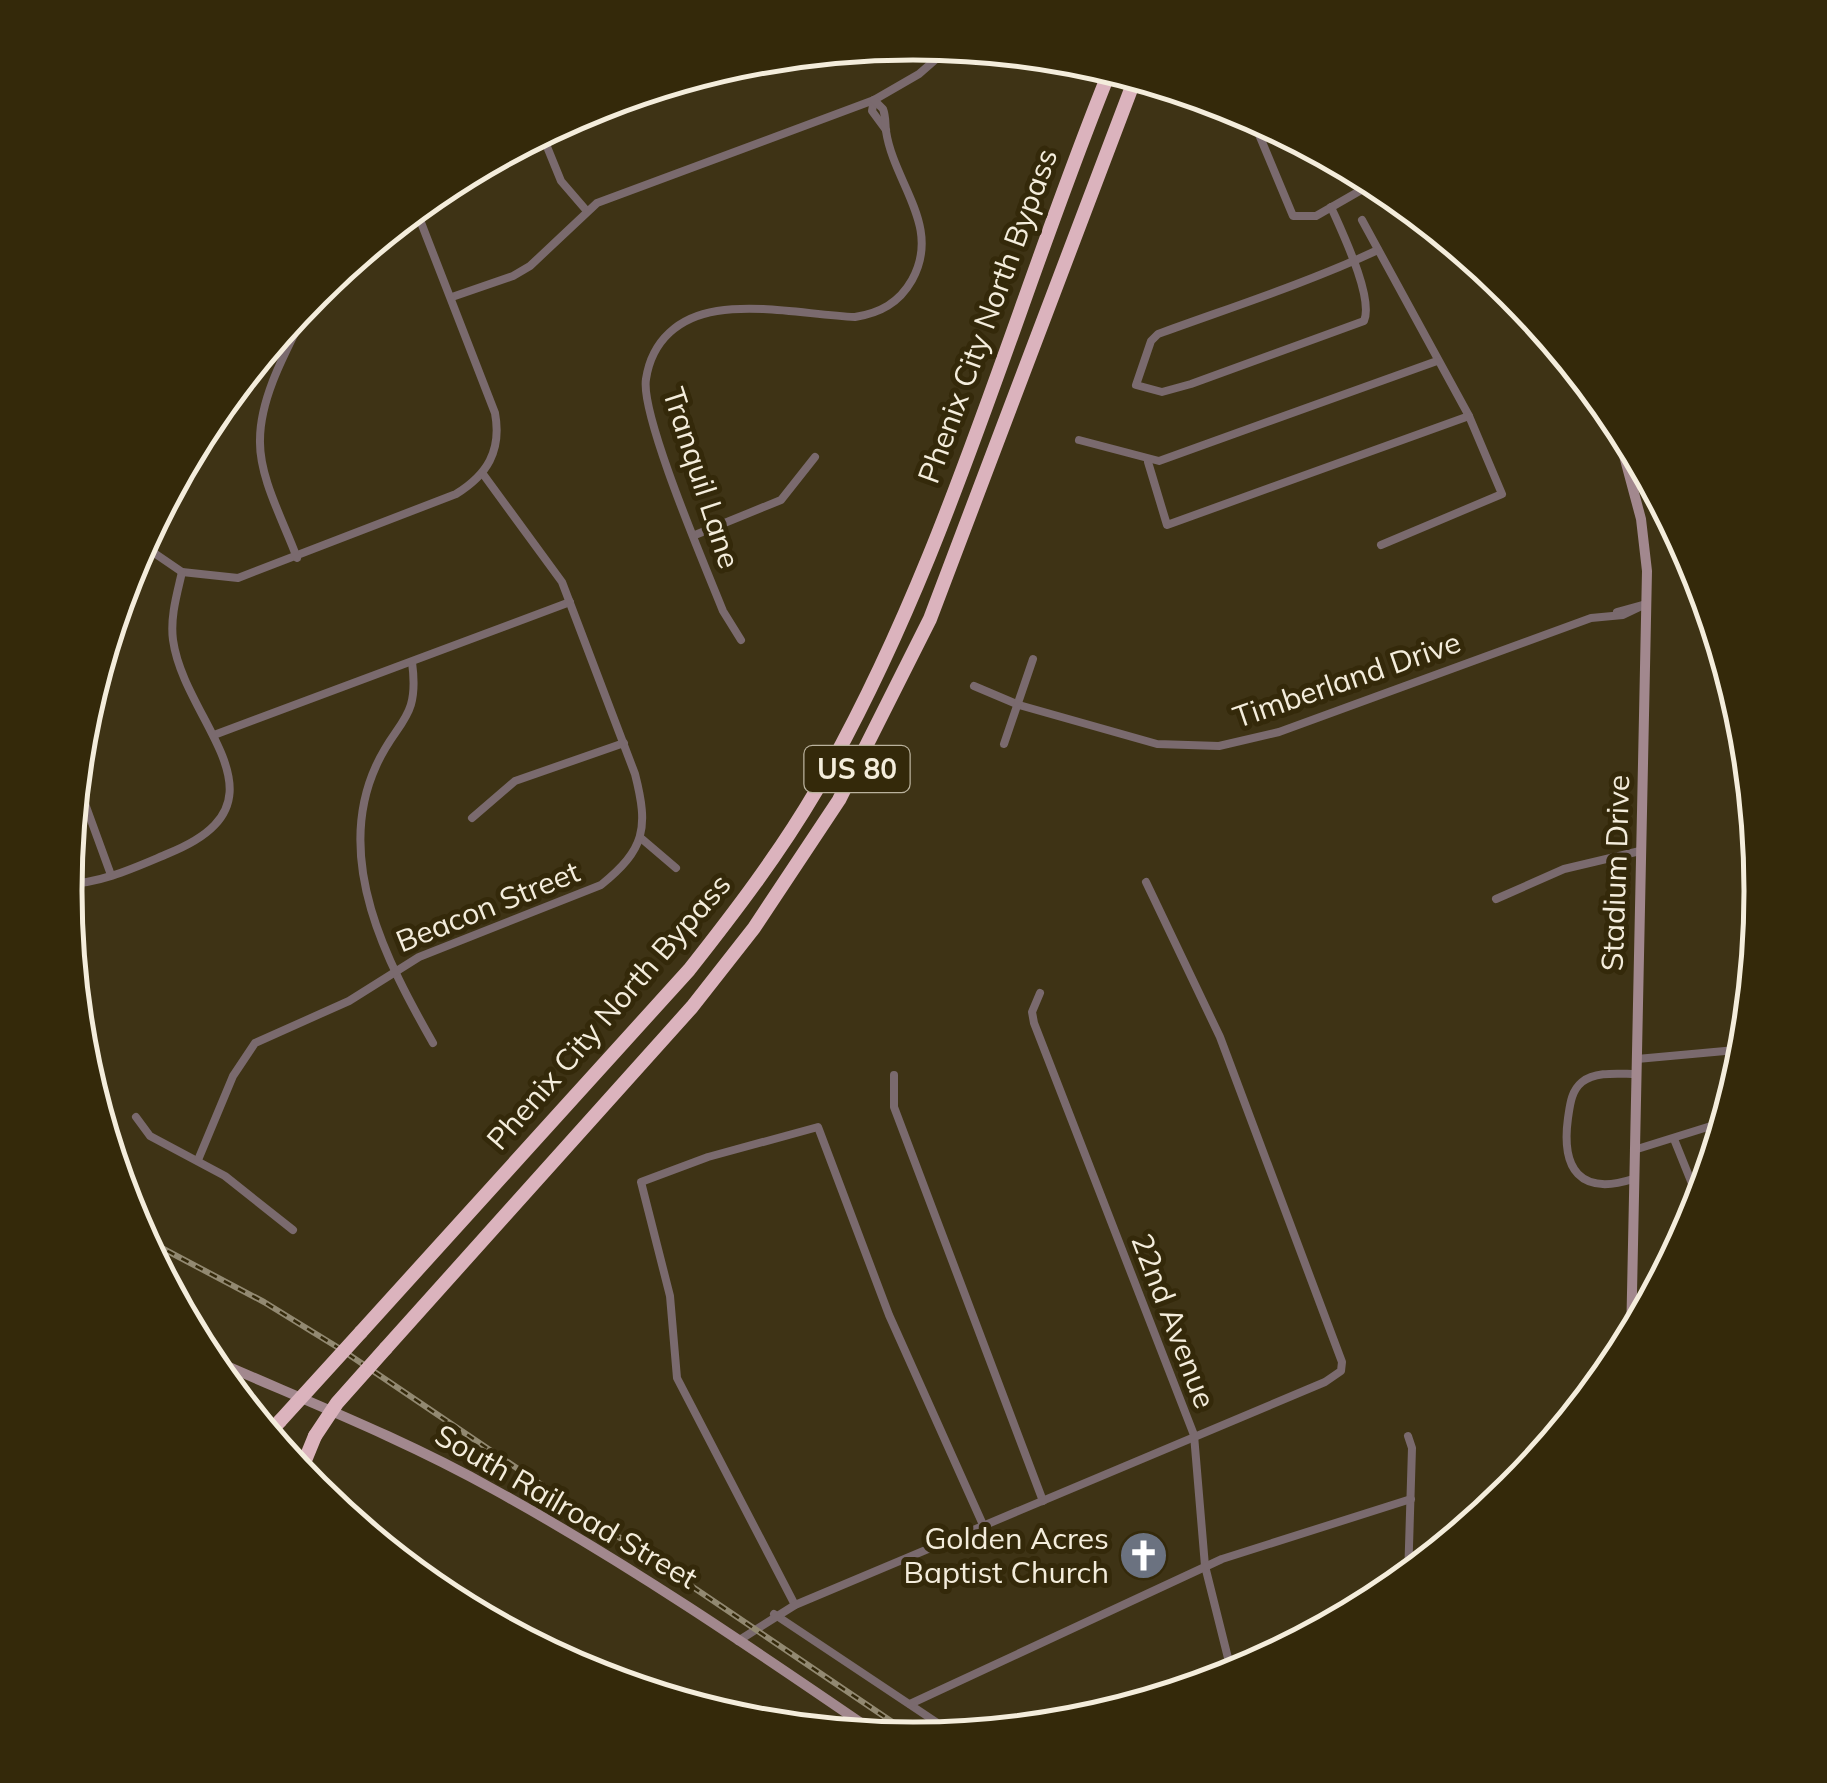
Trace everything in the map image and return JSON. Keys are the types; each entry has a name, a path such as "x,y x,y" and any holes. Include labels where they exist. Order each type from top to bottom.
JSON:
{"highway":[{"name":"Phenix City North Bypass","path":"276,1425 689,970 734,914 815,792 912,597 1105,83"},
{"name":"Phenix City North Bypass","path":"306,1459 315,1436 337,1403 692,1007 754,928 839,800 930,619 1131,89"}],"street":[{"path":"452,298 530,266 586,210 874,100 934,61"},
{"name":"Tranquil Lane","path":"741,640 723,611 646,400 646,380 655,351 673,327 720,310 855,317 876,314 893,303 919,267 923,246 921,226 886,130 883,109 874,100"},
{"path":"1260,136 1293,216 1305,219 1360,191"},
{"path":"547,146 561,181 586,210"},
{"path":"1331,208 1354,261 1367,313 1364,321 1192,384 1162,392 1136,385 1151,341 1158,334 1354,261 1378,250"},
{"path":"1362,220 1470,416 1502,494 1381,545"},
{"path":"154,553 182,572 238,578 456,494 483,474 499,433 421,222"},
{"path":"297,558 262,461 260,441 267,401 298,333"},
{"path":"1079,440 1148,462 1198,449 1437,361"},
{"path":"1148,462 1167,525 1470,416"},
{"path":"695,534 781,500 815,457"},
{"name":"Stadium Drive","path":"1626,463 1641,519 1646,604 1631,1311"},
{"path":"483,474 551,566 570,602 642,800 642,839 676,868"},
{"path":"82,881 111,875 200,840 218,827 230,796 227,765 186,684 174,641 182,572"},
{"path":"214,734 570,602"},
{"name":"Timberland Drive","path":"974,686 1019,706 1157,744 1218,746 1279,732 1617,612 1639,610 1646,604"},
{"path":"1004,744 1033,659"},
{"path":"412,662 414,705 376,765 359,824 364,886 396,968 434,1043"},
{"path":"472,818 516,780 624,742"},
{"path":"87,809 111,875"},
{"name":"Beacon Street","path":"198,1160 233,1076 255,1043 349,1001 396,968 601,885 626,865 642,839"},
{"path":"1496,899 1564,869 1640,852"},
{"path":"738,1641 794,1604 1325,1382 1341,1371 1342,1362 1220,1038 1146,882"},
{"name":"22nd Avenue","path":"1040,993 1032,1012 1034,1022 1194,1435 1205,1566 1229,1661"},
{"path":"1637,1059 1730,1050"},
{"path":"1633,1180 1603,1186 1583,1180 1569,1164 1566,1133 1570,1102 1580,1083 1600,1075 1636,1074"},
{"path":"894,1075 894,1107 1044,1501"},
{"path":"136,1117 150,1136 167,1148 198,1160 250,1194 293,1230"},
{"path":"1634,1150 1711,1127"},
{"path":"794,1604 677,1378 670,1296 641,1182 708,1157 818,1128 888,1316 984,1527"},
{"path":"1674,1140 1692,1184"},
{"name":"South Railroad Street","path":"233,1369 401,1442 493,1488 656,1586 857,1721"},
{"path":"1408,1436 1412,1448 1409,1559"},
{"path":"910,1704 1205,1566 1411,1498"},
{"path":"774,1614 937,1722"}],"railway":[{"path":"163,1249 264,1302 342,1350 893,1722"}],"place":[{"name":"Golden Acres Baptist Church","path":"1144,1556"}]}
